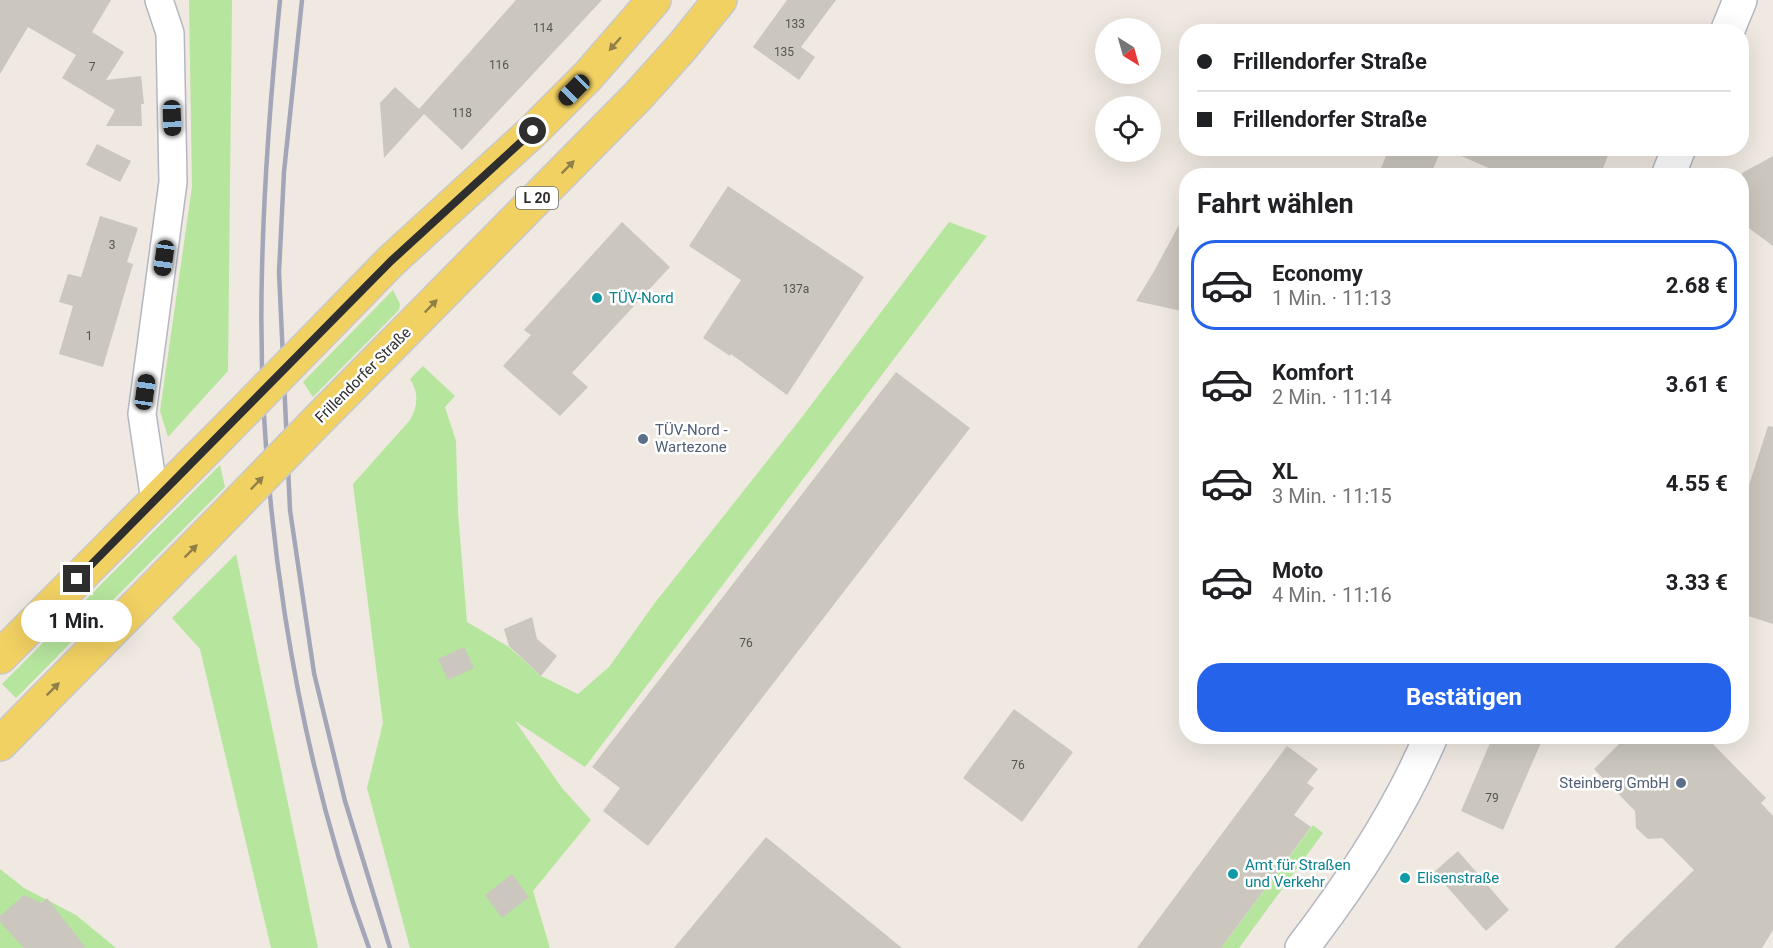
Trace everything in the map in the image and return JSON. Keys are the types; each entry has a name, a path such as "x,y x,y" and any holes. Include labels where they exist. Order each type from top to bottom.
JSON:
{"main road":[{"path":"0,657 391,261 588,76 654,0"},
{"name":"Frillendorfer Straße","path":"0,744 638,96 720,0"}],"street":[{"path":"155,501 142,414 173,182 170,33 159,0"},
{"path":"1730,24 1740,0"},
{"path":"1302,948 1379,834 1428,744"}],"green space":[{"path":"189,0 232,0 228,371 168,437 160,411 192,187"},
{"path":"949,222 987,236 585,767 515,721 562,788 591,820 533,891 550,948 410,948 367,788 383,723 353,484 410,420 415,410 416,400 415,389 410,379 423,366 455,396 445,407 456,441 458,513 467,622 509,647 541,676 578,694 609,667 654,604 802,417"},
{"path":"393,290 400,304 399,310 313,397 303,382"},
{"path":"220,465 225,487 16,698 2,684"},
{"path":"236,554 318,948 271,948 200,649 172,618"},
{"path":"1313,825 1323,833 1239,948 1221,948"},
{"path":"0,869 24,888 76,915 116,948 0,948"}],"building":[{"path":"0,0 111,0 92,32 124,52 106,80 141,76 144,104 141,104 142,126 106,126 115,110 62,78 76,55 28,27 0,74"},
{"path":"516,0 602,0 462,150 424,114 384,158 380,103 395,87 419,109"},
{"path":"787,0 836,0 801,47 815,57 799,80 753,47"},
{"path":"97,144 131,161 120,182 86,165"},
{"path":"1386,156 1439,156 1433,168 1381,168"},
{"path":"1461,156 1608,156 1603,168 1489,168"},
{"path":"1773,156 1773,246 1749,228 1749,169"},
{"path":"728,186 864,277 787,395 731,354 730,356 703,338 741,280 689,246"},
{"path":"100,216 138,228 127,262 133,264 103,367 59,354 73,306 59,302 68,274 81,277"},
{"name":"TÜV-Nord","path":"622,222 670,267 572,373 588,387 560,416 503,366 531,335 524,330"},
{"path":"1179,225 1179,310 1136,301"},
{"path":"896,372 970,428 648,846 603,811 620,788 592,767"},
{"path":"1768,426 1773,427 1773,624 1749,616 1749,485"},
{"path":"532,617 537,639 557,656 541,676 509,646 504,629"},
{"path":"464,647 474,668 448,680 438,659"},
{"path":"1014,709 1073,752 1022,822 963,778"},
{"path":"1490,744 1541,744 1503,830 1461,811"},
{"path":"1619,744 1713,744 1766,798 1761,803 1773,816 1773,930 1762,948 1614,948 1694,870 1662,838 1648,839 1636,828 1635,811 1594,769"},
{"name":"Amt für Straßen und Verkehr","path":"1287,746 1318,769 1307,783 1314,788 1294,815 1311,827 1221,948 1137,948"},
{"path":"766,837 902,948 674,948"},
{"path":"1458,851 1509,910 1486,931 1434,872"},
{"path":"512,874 529,897 502,918 485,895"},
{"path":"24,895 42,903 47,898 86,948 24,948 0,922 0,916"}],"railway":[{"path":"280,0 268,135 262,270 262,353 273,526 300,701 319,786 342,869 369,948"},
{"path":"302,0 284,172 279,272 290,510 314,673 345,801 390,948"}],"place":[{"name":"TÜV-Nord","path":"597,298"},
{"name":"TÜV-Nord - Wartezone","path":"643,439"},
{"name":"Steinberg GmbH","path":"1681,783"},
{"name":"Amt für Straßen und Verkehr","path":"1233,874"},
{"name":"Elisenstraße","path":"1405,878"}],"route":[{"path":"77,579 391,261 533,131"}]}
